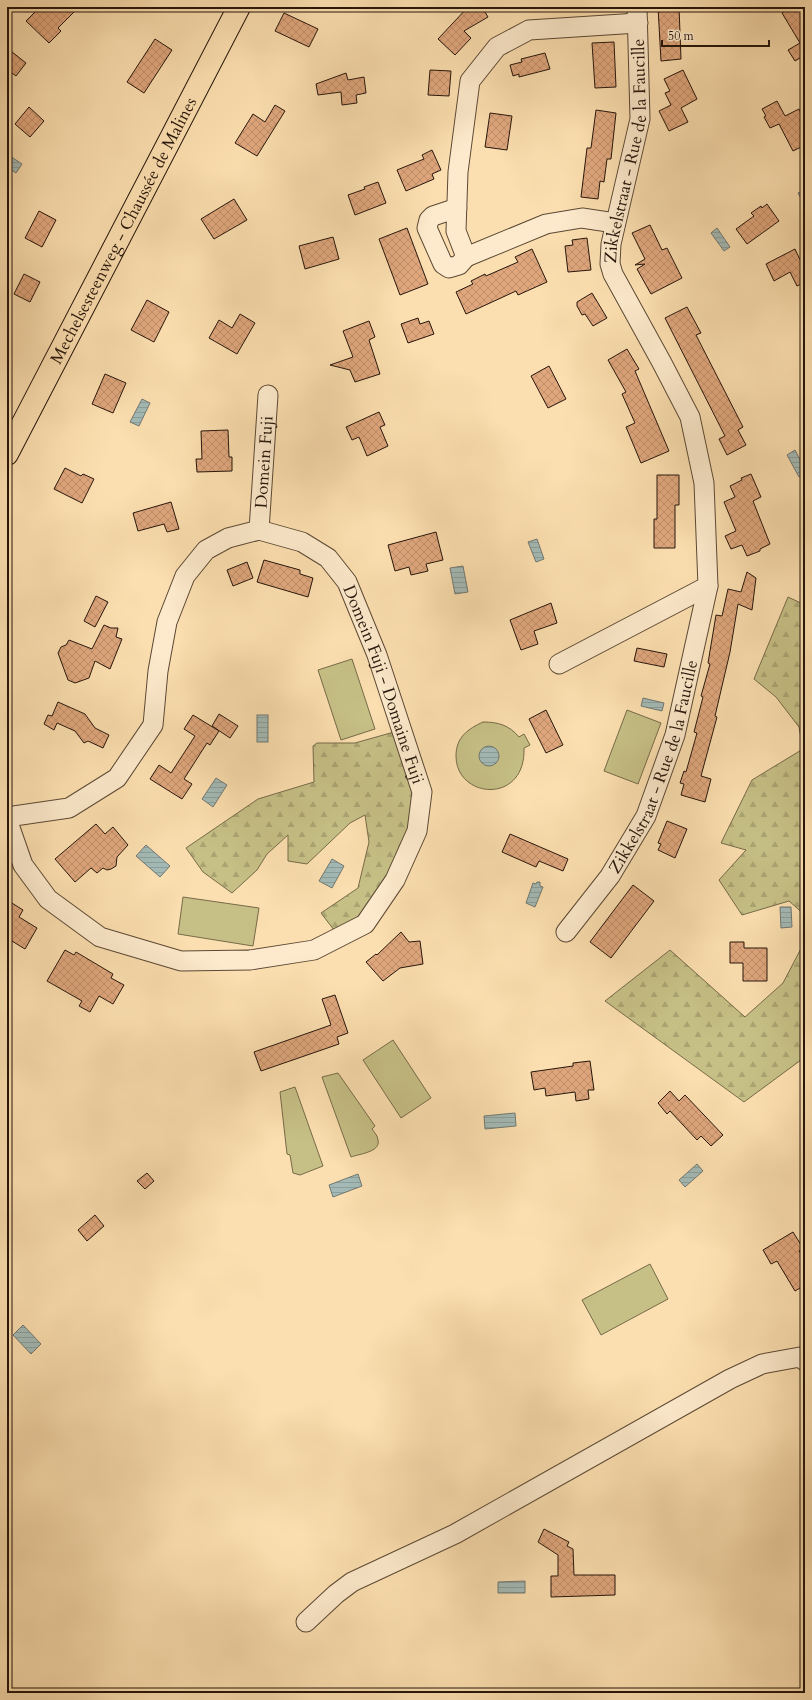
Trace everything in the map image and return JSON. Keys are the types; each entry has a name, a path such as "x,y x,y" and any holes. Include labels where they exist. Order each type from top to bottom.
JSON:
{"main road":[{"name":"Mechelsesteenweg - Chaussée de Malines","path":"7,454 239,7"}],"street":[{"path":"466,257 456,231 458,172 470,80 497,47 529,30 638,15"},
{"name":"Zikkelstraat - Rue de la Faucille","path":"566,932 610,876 646,816 675,735 708,586 704,483 692,424 688,411 613,274 610,254 615,224 640,119 638,15"},
{"path":"457,208 433,216 429,220 427,228 443,264 449,268 454,268 459,265 466,257 546,224 582,218 615,224"},
{"name":"Domein Fuji","path":"259,530 268,395"},
{"name":"Domein Fuji - Domaine Fuji","path":"259,530 302,542 328,558 347,582 377,655 422,792 417,831 395,880 365,924 314,950 250,960 181,962 100,936 48,899 23,865 7,818 69,808 117,778 153,725 158,670 167,622 185,576 206,550 228,538 259,530"},
{"path":"559,664 708,586"},
{"path":"306,1622 336,1594 352,1582 455,1534 717,1386 762,1364 803,1359"}],"green space":[{"path":"788,597 805,605 805,915 789,901 742,915 719,880 746,850 721,843 752,780 803,749 799,727 776,697 754,679"},
{"path":"352,659 375,729 341,740 318,670"},
{"path":"627,710 661,723 638,784 604,771"},
{"path":"483,722 503,725 519,737 524,734 530,745 524,748 522,766 514,779 503,787 491,790 478,787 467,781 459,770 456,756 458,744 464,734"},
{"path":"394,732 418,793 411,835 378,891 353,923 334,930 321,913 358,888 369,842 365,815 350,823 307,864 288,861 288,835 267,854 257,870 232,893 203,872 186,848 258,799 314,782 313,746 317,743 355,743"},
{"path":"183,897 259,908 253,946 178,934"},
{"path":"805,941 805,1057 744,1102 605,1001 670,950 745,1017 783,983"},
{"path":"393,1040 431,1098 401,1118 363,1060"},
{"path":"338,1073 375,1126 372,1129 378,1139 378,1144 373,1150 351,1157 322,1077"},
{"path":"295,1087 323,1166 300,1175 293,1173 290,1155 287,1154 280,1092"},
{"path":"650,1264 668,1299 601,1335 582,1300"}],"water":[{"path":"7,154 22,164 16,173 7,167"},
{"path":"805,186 805,206 798,193 801,192 801,188"},
{"path":"717,228 730,247 724,251 711,233"},
{"path":"142,399 150,403 139,426 130,422"},
{"path":"795,450 805,469 805,473 799,477 787,455"},
{"path":"537,539 544,559 536,562 528,542"},
{"path":"463,566 468,592 455,594 450,568"},
{"path":"643,698 664,703 662,711 641,706"},
{"path":"257,715 268,715 268,742 257,742"},
{"path":"489,746 496,749 499,756 496,763 489,766 482,763 479,756 482,749"},
{"path":"216,778 227,785 213,807 202,799"},
{"path":"146,845 170,866 160,877 136,856"},
{"path":"332,859 344,866 332,888 319,881"},
{"path":"537,882 540,882 540,886 543,887 535,907 526,903 533,883 536,884"},
{"path":"780,907 791,907 792,927 781,928"},
{"path":"515,1113 516,1126 485,1129 484,1116"},
{"path":"697,1164 703,1171 685,1187 679,1180"},
{"path":"358,1174 362,1186 333,1197 329,1185"},
{"path":"23,1325 41,1344 31,1354 13,1335"},
{"path":"525,1581 525,1593 498,1593 498,1582"}],"building":[{"path":"40,7 79,7 58,28 61,31 49,43 26,21"},
{"path":"468,7 482,7 488,17 464,31 471,38 455,55 438,39"},
{"path":"658,7 679,7 681,59 661,61"},
{"path":"792,7 800,7 805,16 805,55 795,61 788,50 800,43 782,13"},
{"path":"284,13 318,29 309,47 275,31"},
{"path":"155,39 172,50 144,93 127,82"},
{"path":"614,42 616,87 595,88 592,43"},
{"path":"7,48 26,63 16,76 7,69"},
{"path":"545,53 550,69 519,77 519,74 513,76 510,65 522,62 521,59"},
{"path":"430,70 451,71 449,96 428,95"},
{"path":"683,70 697,99 681,108 688,122 669,131 659,111 671,105 665,93 670,91 664,79"},
{"path":"346,73 348,80 364,77 366,93 356,95 357,103 342,105 341,92 318,95 316,84"},
{"path":"777,101 785,116 799,109 805,121 805,145 793,151 779,124 770,128 764,117 766,116 762,109"},
{"path":"275,105 285,111 257,156 235,143 253,114 265,122"},
{"path":"29,107 44,121 30,137 15,124"},
{"path":"596,110 616,113 611,159 607,159 604,182 600,181 598,199 581,197 587,148 591,148"},
{"path":"490,113 512,116 507,150 485,147"},
{"path":"432,150 441,170 432,174 434,179 406,191 397,170 424,159 422,155"},
{"path":"378,182 386,203 355,215 348,195 365,189 364,187"},
{"path":"234,199 247,220 214,239 201,219"},
{"path":"767,204 779,221 747,244 736,229 754,216 751,213"},
{"path":"39,211 56,220 42,247 25,238"},
{"path":"650,225 662,250 667,248 682,278 651,294 637,269 645,264 635,265 645,259 632,233"},
{"path":"407,228 428,284 400,295 379,239"},
{"path":"333,237 339,259 305,269 299,246"},
{"path":"587,238 591,270 568,272 565,246 573,245 572,240"},
{"path":"532,249 547,282 518,295 516,291 466,314 456,292 473,284 471,281 485,274 486,276 518,262 515,257"},
{"path":"795,249 803,266 801,267 805,275 805,282 797,286 790,272 774,281 766,264"},
{"path":"24,274 40,282 30,302 14,294"},
{"path":"592,293 607,318 593,326 585,314 582,315 577,306 577,302"},
{"path":"147,300 169,312 154,342 131,330"},
{"path":"687,307 701,333 696,335 743,427 738,430 746,445 727,455 719,439 725,436 665,318"},
{"path":"240,314 255,323 237,354 209,338 219,320 232,328"},
{"path":"418,318 420,324 429,321 434,334 408,343 401,324"},
{"path":"369,321 375,337 369,340 380,374 355,382 350,370 330,365 353,357 343,331"},
{"path":"627,349 639,369 635,371 669,451 641,463 626,427 635,423 622,394 626,392 608,360"},
{"path":"549,366 566,399 548,408 531,376"},
{"path":"105,374 126,383 113,413 92,404"},
{"path":"379,412 385,425 380,427 388,446 367,456 359,437 352,440 346,427"},
{"path":"228,430 229,457 232,457 232,471 197,472 196,459 202,459 201,431"},
{"path":"65,468 81,476 83,474 94,479 82,503 54,489"},
{"path":"751,474 761,497 753,501 770,544 760,549 760,551 747,556 742,545 731,549 725,536 736,531 724,502 735,497 730,486 742,480 741,478"},
{"path":"657,475 679,475 679,505 675,505 675,548 654,548 654,519 657,519"},
{"path":"171,502 179,529 167,532 164,524 138,531 133,513"},
{"path":"436,532 443,560 426,564 428,571 411,575 409,567 395,571 388,545"},
{"path":"264,560 300,570 300,574 313,578 308,597 257,582"},
{"path":"247,562 253,578 233,586 227,570"},
{"path":"747,572 756,578 752,610 738,604 730,652 715,716 717,717 701,776 711,779 705,802 681,795 684,784 680,783 684,771 686,772 697,733 694,732 703,697 701,696 710,664 708,663 716,615 722,616 728,589 741,592"},
{"path":"96,596 108,602 95,627 84,621"},
{"path":"551,603 557,623 534,631 538,644 521,650 510,620"},
{"path":"104,625 111,628 118,628 116,637 122,639 110,669 95,661 89,678 75,683 68,680 58,653 61,647 66,645 69,640 92,649"},
{"path":"637,648 667,654 664,667 634,661"},
{"path":"58,702 85,714 95,728 109,735 103,748 88,741 84,743 75,731 57,723 54,730 44,724 48,715 52,716"},
{"path":"546,710 563,745 546,753 529,719"},
{"path":"219,714 238,726 230,738 212,726"},
{"path":"193,715 219,731 210,745 207,743 184,779 192,784 182,799 150,779 159,765 171,773 195,736 184,729"},
{"path":"667,821 687,829 675,858 658,850 661,844 658,843"},
{"path":"96,824 105,834 113,827 128,845 117,857 116,866 107,870 103,868 97,873 91,868 75,882 55,859"},
{"path":"510,834 568,859 563,871 539,861 536,867 502,852"},
{"path":"633,885 654,901 611,958 590,942"},
{"path":"7,900 23,910 19,917 37,928 25,949 7,938"},
{"path":"401,932 409,942 420,941 423,964 400,968 383,981 366,962 376,954 377,955"},
{"path":"730,942 744,942 744,948 767,948 767,981 743,981 743,963 730,963"},
{"path":"65,950 74,955 76,952 113,974 111,978 124,985 113,1004 99,996 90,1012 79,1006 82,1001 47,981"},
{"path":"335,995 348,1033 337,1037 339,1044 261,1071 254,1052 331,1025 322,999"},
{"path":"590,1061 594,1090 588,1090 589,1099 576,1101 575,1092 546,1096 545,1088 534,1090 531,1072 573,1066 573,1063"},
{"path":"670,1091 679,1101 685,1095 723,1135 711,1146 701,1136 697,1140 670,1111 667,1114 658,1103"},
{"path":"147,1173 154,1181 145,1189 137,1181"},
{"path":"95,1215 104,1226 87,1241 78,1230"},
{"path":"793,1232 803,1248 799,1251 805,1261 805,1285 795,1291 777,1261 771,1264 763,1250"},
{"path":"544,1529 569,1542 567,1546 573,1549 574,1575 615,1575 615,1595 551,1597 551,1576 558,1576 558,1555 538,1542"}]}
